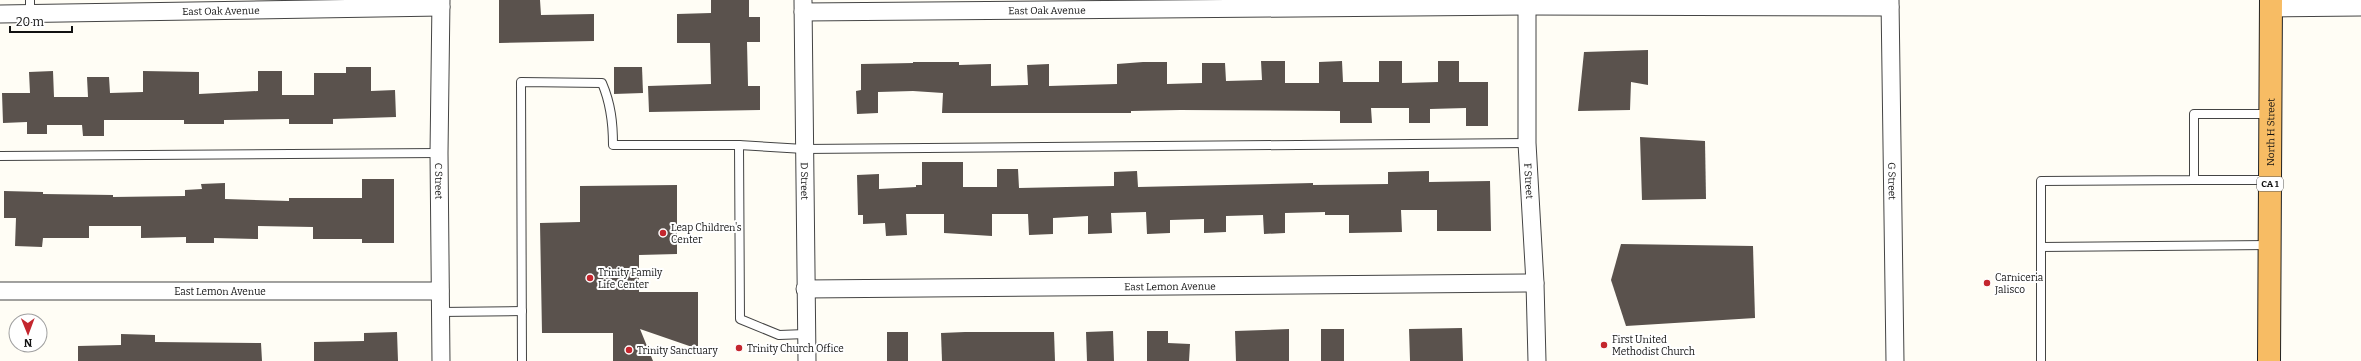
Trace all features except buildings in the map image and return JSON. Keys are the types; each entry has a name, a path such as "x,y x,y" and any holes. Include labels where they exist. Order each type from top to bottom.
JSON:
{"highway":[{"name":"North H Street","path":"2269,361 2271,4"}],"street":[{"name":"East Oak Avenue","path":"803,6 1527,3 1890,4"},
{"name":"F Street","path":"1527,3 1527,143 1535,283 1537,361"},
{"name":"East Oak Avenue","path":"0,14 30,7 441,4"},
{"name":"C Street","path":"441,4 439,153 441,361"},
{"name":"G Street","path":"1890,4 1895,361"},
{"path":"2271,4 2361,7"},
{"name":"D Street","path":"803,6 807,361"},
{"name":"East Lemon Avenue","path":"806,289 1535,283"},
{"name":"East Lemon Avenue","path":"0,291 440,291"}],"lane":[{"path":"522,361 521,82 602,83 609,100 613,119 614,145 739,145 804,150 1527,143"},
{"path":"2194,180 2194,114 2270,114"},
{"path":"739,145 740,319 779,335 806,334"},
{"path":"0,156 439,153"},
{"path":"2041,361 2041,180 2270,180"},
{"path":"2041,247 2270,245"},
{"path":"440,312 522,311"}],"place":[{"name":"Leap Children's Center","path":"663,233"},
{"name":"Trinity Family Life Center","path":"590,278"},
{"name":"Carniceria Jalisco","path":"1987,283"},
{"name":"First United Methodist Church","path":"1604,345"},
{"name":"Trinity Church Office","path":"739,348"},
{"name":"Trinity Sanctuary","path":"629,350"}]}
